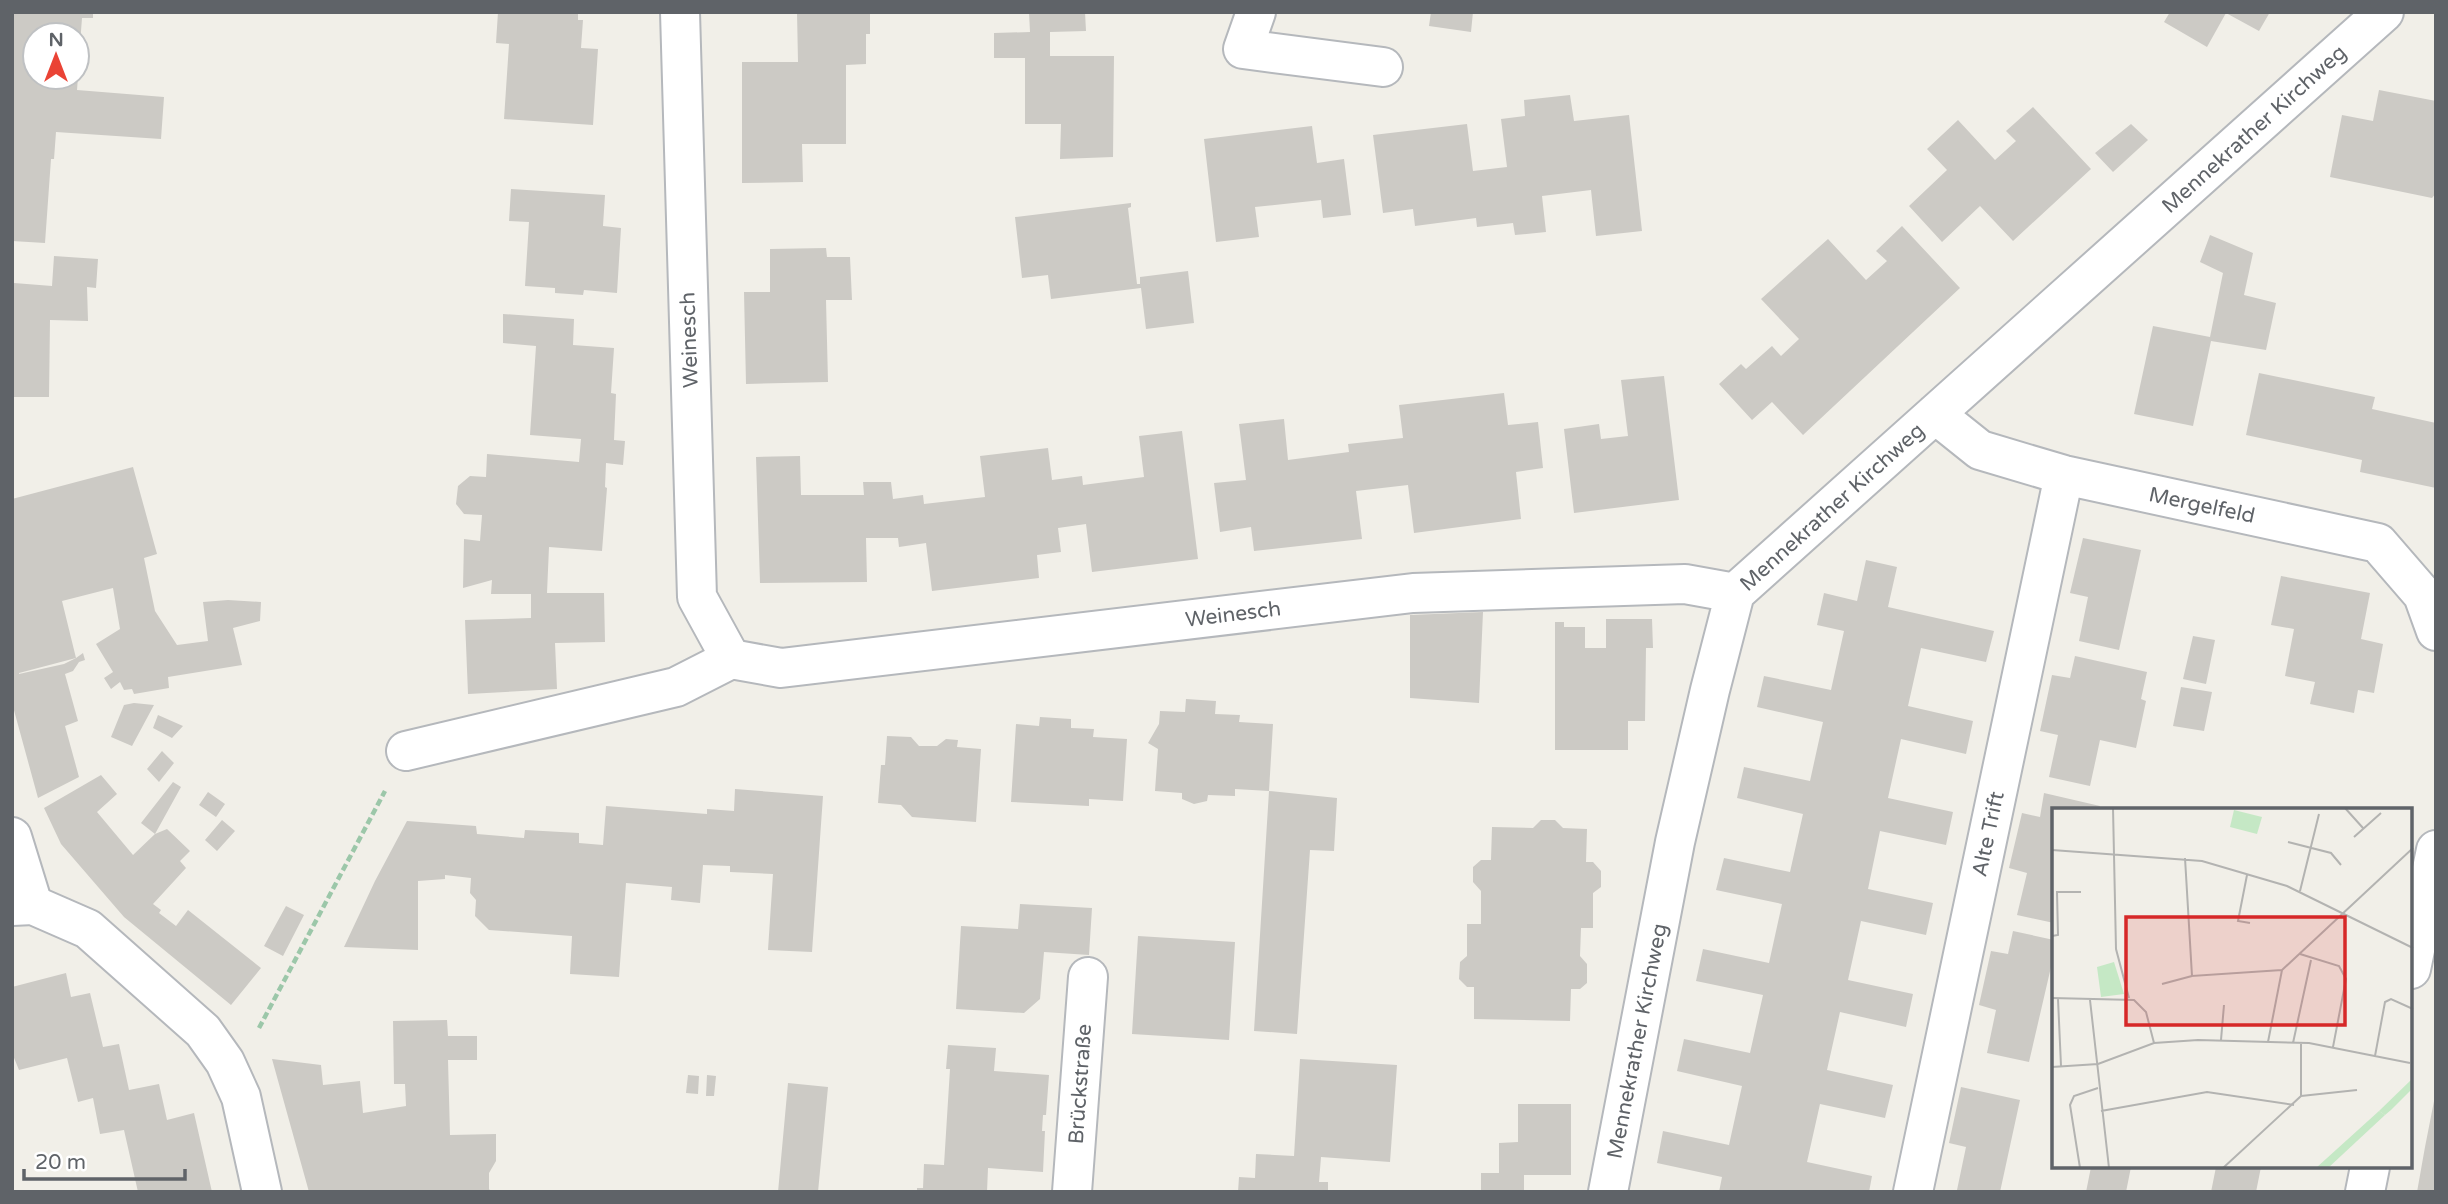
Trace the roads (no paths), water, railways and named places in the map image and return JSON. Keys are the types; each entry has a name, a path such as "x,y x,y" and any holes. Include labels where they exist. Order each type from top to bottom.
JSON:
{"street":[{"name":"Weinesch","path":"680,12 697,597 732,659 781,668 1413,593 1685,584 1735,593"},
{"path":"1256,12 1243,49 1383,67"},
{"name":"Mennekrather Kirchweg","path":"1608,1192 1675,842 1735,593 2384,12"},
{"name":"Mergelfeld","path":"1935,414 1980,450 2064,475 2378,543 2423,595 2436,631"},
{"name":"Alte Trift","path":"1913,1192 2064,475"},
{"path":"406,751 676,687 732,659"},
{"path":"12,837 23,906 88,929 203,1031 225,1062 241,1097 262,1192"},
{"path":"2413,959 2436,850"},
{"name":"Brückstraße","path":"1072,1192 1088,976"},
{"path":"2365,1192 2370,1169"}]}
